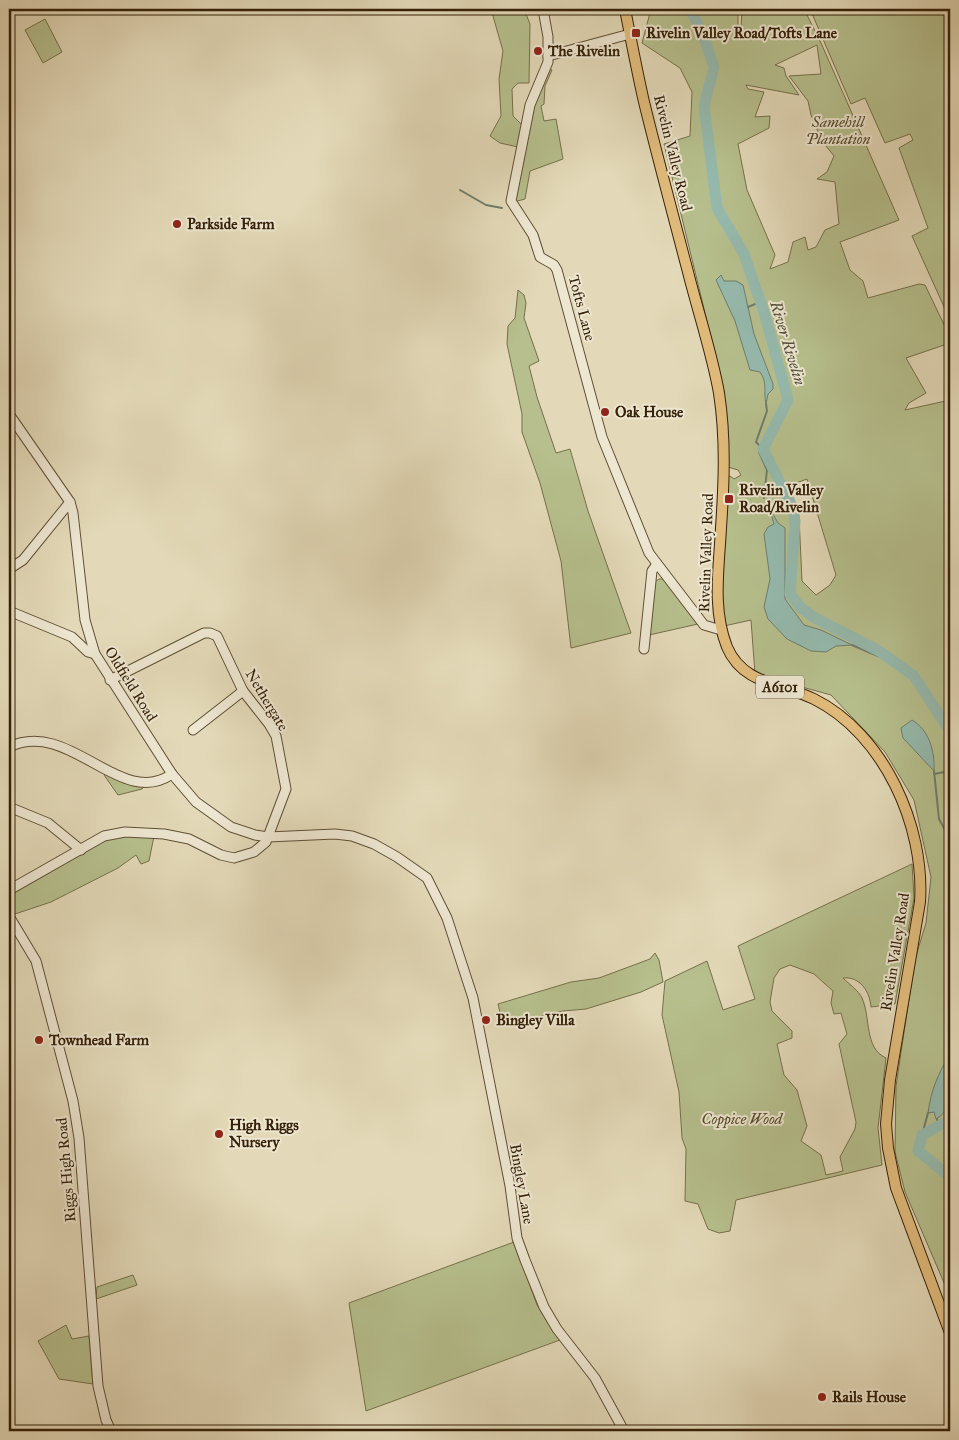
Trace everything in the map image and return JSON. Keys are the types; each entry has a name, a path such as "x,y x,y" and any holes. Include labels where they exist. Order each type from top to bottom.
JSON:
{"main road":[{"name":"Rivelin Valley Road","path":"625,9 644,102 718,392 725,462 718,596 721,630 728,649 744,672 758,680 818,701 855,729 879,759 903,804 911,824 920,874 920,902 890,1080 887,1111 888,1148 896,1188 950,1333"}],"street":[{"path":"543,9 548,56 630,34"},
{"name":"Tofts Lane","path":"548,56 546,68 530,105 511,201 533,235 540,257 554,265 557,270 602,438 644,542 657,564 704,625 721,630"},
{"name":"Oldfield Road","path":"9,414 70,502 74,521 85,620 95,654 110,680 172,774 196,802 219,820 244,832 268,837"},
{"path":"9,569 23,560 70,502"},
{"path":"644,649 652,571 657,564"},
{"path":"9,611 72,637 88,652 95,654"},
{"name":"Nethergate","path":"110,680 183,643 210,632 221,641 243,691 273,730 286,784 284,798 268,837"},
{"path":"194,730 203,719 243,691"},
{"path":"9,746 28,740 55,743 122,777 136,782 158,782 172,774"},
{"path":"9,807 48,823 81,850"},
{"path":"9,890 112,834 147,832 189,839 221,855 234,858 260,848 268,837"},
{"name":"Bingley Lane","path":"268,837 342,834 374,844 427,878 447,918 473,998 510,1186 517,1238 544,1307 557,1329 595,1378 624,1431"},
{"name":"Riggs High Road","path":"9,916 36,961 73,1101 79,1138 98,1386 106,1420 111,1431"}],"green space":[{"path":"491,9 524,9 530,24 529,83 518,83 512,89 513,116 522,125 518,147 500,143 490,136 501,116 499,79 503,51"},
{"name":"Samehill Plantation","path":"651,9 738,9 738,27 741,28 742,9 804,9 821,43 899,220 840,242 850,270 863,281 868,298 919,284 925,285 950,337 950,343 906,358 926,393 909,403 905,410 950,400 950,1303 945,1285 905,1192 895,1152 896,1086 915,959 926,923 931,877 914,800 885,752 831,695 755,674 751,620 724,626 721,607 727,479 730,476 734,479 741,475 738,470 728,467 724,391 664,144 690,136 692,92 680,68 642,43","holes":["817,45 821,74 789,76 808,101 811,115 822,141 834,156 827,172 817,179 835,182 839,224 825,230 816,247 808,250 805,237 793,242 788,262 770,269 775,255 747,190 738,144 769,128 770,116 755,117 764,92 748,89 746,85 799,95 786,76 784,68 775,65","807,479 836,575 830,585 816,595 802,581 799,516 785,487"]},
{"path":"810,9 950,9 950,320 912,236 928,228 899,148 913,140 910,134 885,143 865,98 851,104"},
{"path":"45,19 62,52 43,63 25,30"},
{"path":"549,69 552,70 545,86 544,104 541,106 544,121 556,119 563,159 530,171 525,199 514,202 530,115"},
{"path":"518,290 524,295 526,303 524,318 539,361 529,366 537,397 556,453 570,449 588,511 631,633 571,648 561,561 540,483 522,432 522,414 507,344 508,326 515,318"},
{"path":"659,579 665,579 698,624 649,635 655,582"},
{"path":"106,773 145,786 142,789 118,795 104,775"},
{"path":"129,835 154,836 149,861 141,864 136,855 118,868 51,902 9,916 9,896 108,839"},
{"name":"Coppice Wood","path":"912,864 914,898 895,1004 871,1007 869,996 863,986 849,978 843,978 861,995 865,1006 871,1040 879,1053 886,1058 878,1128 882,1165 736,1200 730,1231 719,1233 708,1229 698,1204 685,1201 686,1149 682,1138 679,1092 662,1015 665,981 707,961 723,1010 755,999 738,946","holes":["790,965 814,974 833,991 831,1003 834,1014 841,1013 847,1034 839,1044 856,1122 855,1129 840,1157 843,1171 826,1175 821,1155 801,1141 807,1126 797,1090 784,1075 777,1044 792,1038 792,1031 772,1011 770,1002 774,978 780,969"]},
{"path":"655,953 659,960 663,982 641,992 586,1009 563,1011 503,1025 498,1004 571,982 599,978 650,959"},
{"path":"514,1242 537,1305 560,1340 366,1411 349,1303"},
{"path":"133,1275 137,1285 96,1299 97,1287"},
{"path":"66,1325 72,1339 89,1336 93,1384 59,1379 38,1341"}],"water":[{"path":"721,275 724,281 736,281 743,285 754,334 773,384 773,389 768,394 766,404 765,384 762,376 760,372 750,370 735,321 716,280"},
{"path":"769,507 778,523 785,528 785,599 804,625 821,630 852,645 836,646 826,652 811,651 787,639 768,619 764,607 770,579 764,534 768,527 774,524"},
{"path":"912,720 927,735 932,749 934,771 903,738 901,728"},
{"path":"950,1054 950,1099 943,1114 936,1119 934,1112 928,1113 929,1105 936,1082"}],"waterway":[{"name":"River Rivelin","path":"690,9 702,32 714,67 704,106 717,208 744,254 764,312 788,400 763,449 793,508 795,521 790,594 801,608 815,618 879,651 914,676 950,731"},
{"path":"460,190 486,205 502,208"},
{"path":"748,307 760,302"},
{"name":"River Rivelin","path":"764,498 767,470 759,452 763,449 756,442 767,411 766,404"},
{"path":"852,645 880,657 884,655"},
{"path":"934,771 939,819 950,839"},
{"path":"934,774 950,771"},
{"path":"922,1135 928,1113"},
{"name":"River Rivelin","path":"937,1119 939,1126"},
{"name":"River Rivelin","path":"950,1120 922,1135 918,1151 950,1177"}],"place":[{"name":"Rivelin Valley Road/Tofts Lane","path":"636,33"},
{"name":"The Rivelin","path":"538,51"},
{"name":"Parkside Farm","path":"177,224"},
{"name":"Oak House","path":"605,412"},
{"name":"Rivelin Valley Road/Rivelin","path":"729,499"},
{"name":"Bingley Villa","path":"486,1020"},
{"name":"Townhead Farm","path":"39,1040"},
{"name":"High Riggs Nursery","path":"219,1134"},
{"name":"Rails House","path":"822,1397"}]}
